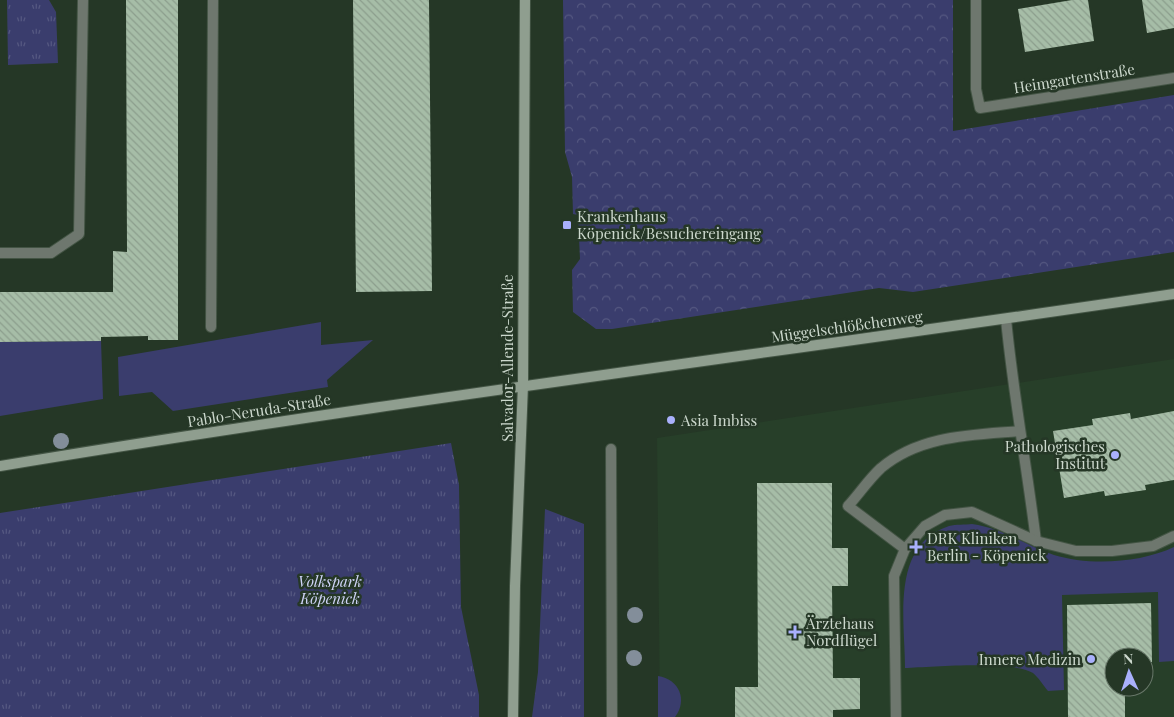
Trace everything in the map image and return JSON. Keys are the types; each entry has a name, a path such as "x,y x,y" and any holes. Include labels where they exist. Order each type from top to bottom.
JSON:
{"street":[{"path":"0,253 51,253 79,234 83,0"},
{"path":"211,327 213,0"},
{"name":"Salvador-Allende-Straße","path":"513,717 515,586 523,385 524,0"},
{"name":"Heimgartenstraße","path":"976,0 976,89 980,108 1174,78"},
{"name":"Müggelschlößchenweg","path":"523,385 1006,319 1174,294"},
{"path":"1006,319 1036,541"},
{"name":"Pablo-Neruda-Straße","path":"0,466 523,385"},
{"path":"905,549 848,506 881,468 919,445 962,436 1020,431"},
{"path":"611,449 612,717"},
{"path":"896,717 894,576 905,549 925,526 945,515 972,512 1036,541 1076,552 1112,551 1153,546 1174,536"}],"shaded area":[{"name":"DRK Kliniken Berlin - Köpenick","path":"1174,359 1174,717 660,717 657,438"}],"green space":[{"path":"7,0 49,0 56,12 58,63 8,65"},
{"path":"563,0 953,0 953,131 1174,95 1174,252 913,292 879,288 612,329 596,329 573,312 572,270 580,259 578,215 573,214 572,177 565,152"},
{"path":"321,322 321,345 373,340 327,380 328,387 173,411 152,392 119,396 118,357"},
{"path":"101,341 103,399 0,416 0,342"},
{"name":"Volkspark Köpenick","path":"451,443 459,485 461,607 479,695 479,717 0,717 0,513"},
{"path":"545,509 584,524 584,717 532,717 538,672"},
{"path":"972,524 993,529 1054,555 1083,561 1115,561 1146,557 1174,547 1174,661 1159,662 1158,592 1062,595 1064,690 1048,691 1033,673 1023,669 991,665 905,668 903,607 905,586 909,567 917,549 930,536 949,526"},
{"path":"658,676 671,681 679,691 681,704 675,717 658,717"}],"building":[{"path":"126,0 178,0 178,340 148,340 148,336 101,337 101,341 0,342 0,292 113,292 113,251 127,252"},
{"path":"353,0 429,0 432,291 356,292"},
{"path":"1072,0 1088,0 1094,41 1025,52 1018,9"},
{"path":"1142,0 1174,0 1174,28 1147,33"},
{"name":"Pathologisches Institut","path":"1174,411 1174,480 1145,485 1146,490 1105,496 1104,491 1064,498 1053,431 1093,425 1092,419 1130,413 1131,419"},
{"name":"Ärztehaus Nordflügel","path":"757,483 832,483 832,548 848,548 848,586 832,586 833,678 860,678 860,709 833,710 833,717 735,717 735,687 758,687"},
{"name":"Innere Medizin","path":"1151,603 1152,647 1104,647 1104,697 1125,697 1125,717 1068,717 1067,605"}],"place":[{"name":"Krankenhaus Köpenick/Besuchereingang","path":"567,225"},
{"name":"Asia Imbiss","path":"671,420"},
{"name":"Pathologisches Institut","path":"1115,455"},
{"name":"DRK Kliniken Berlin - Köpenick","path":"916,547"},
{"name":"Ärztehaus Nordflügel","path":"795,632"},
{"name":"Innere Medizin","path":"1091,659"}]}
